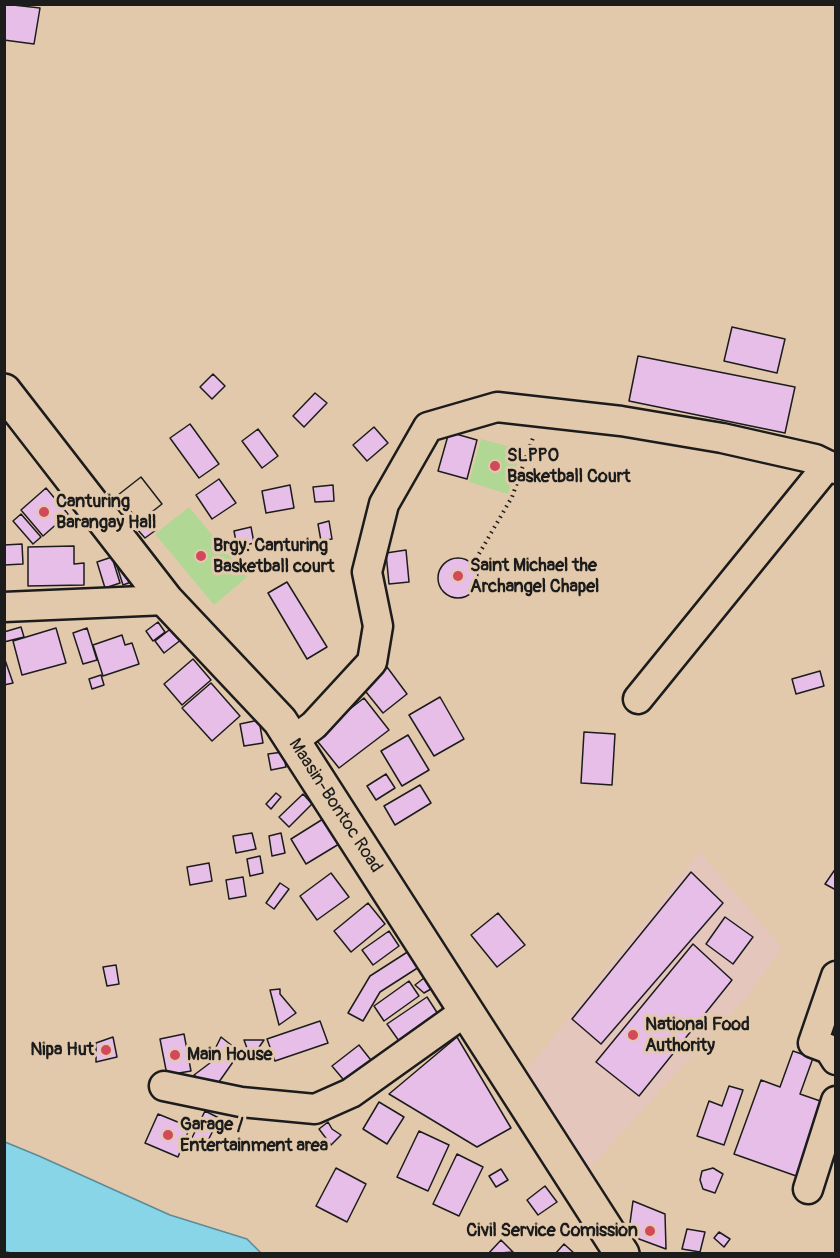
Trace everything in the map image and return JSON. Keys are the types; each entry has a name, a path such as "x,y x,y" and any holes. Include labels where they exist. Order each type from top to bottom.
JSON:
{"main road":[{"name":"Maasin-Bontoc Road","path":"4,391 166,600 280,721 622,1254"}],"street":[{"path":"293,741 314,725 372,662 378,626 367,572 384,504 428,427 497,407 621,421 722,438 815,459 832,467 638,699"},
{"path":"4,607 166,600"},
{"path":"836,976 813,1043 829,1049 836,1060"},
{"path":"164,1086 241,1102 315,1109 351,1093 466,1011"},
{"path":"808,1189 836,1101"}],"path":[{"path":"476,559 512,498 529,452 540,412"}],"shaded area":[{"name":"National Food Authority","path":"700,852 782,948 749,994 588,1169 523,1075"}],"green space":[{"name":"SLPPO Basketball Court","path":"481,439 521,450 508,494 469,482"},
{"name":"Brgy. Canturing Basketball court","path":"189,507 247,577 214,605 155,534"}],"water":[{"path":"5,1142 170,1215 247,1239 261,1253 13,1254 5,1251"}],"building":[{"path":"4,4 40,8 34,44 4,40"},
{"path":"732,327 785,339 777,373 724,361"},
{"path":"638,356 795,387 785,433 629,401"},
{"path":"213,374 225,386 212,399 200,387"},
{"path":"315,393 327,403 304,427 293,416"},
{"path":"190,424 219,464 199,478 170,438"},
{"path":"374,427 388,443 367,461 353,445"},
{"path":"258,429 278,456 262,468 242,441"},
{"path":"449,432 477,440 467,479 438,471"},
{"path":"141,477 162,504 139,522 118,495"},
{"path":"141,477 162,504 139,522 118,495"},
{"path":"219,479 236,503 212,519 196,495"},
{"path":"290,485 294,508 266,513 262,491"},
{"path":"333,485 334,501 315,502 313,487"},
{"name":"Canturing Barangay Hall","path":"46,488 68,514 43,536 21,510"},
{"path":"21,514 41,537 33,544 13,521"},
{"path":"148,521 156,530 145,538 137,529"},
{"path":"329,521 332,539 321,541 318,524"},
{"path":"251,527 254,543 237,547 234,531"},
{"path":"22,544 23,564 4,565 4,545"},
{"path":"74,546 74,564 84,563 84,585 28,586 28,547"},
{"path":"406,550 409,582 389,584 386,553"},
{"path":"112,557 120,583 105,588 97,562"},
{"name":"Saint Michael the Archangel Chapel","path":"458,558 472,564 478,578 472,592 458,598 444,592 438,578 444,564"},
{"path":"116,563 139,579 123,585"},
{"path":"287,582 327,647 307,659 268,593"},
{"path":"158,622 165,632 153,641 146,631"},
{"path":"21,627 24,637 4,642 4,632"},
{"path":"173,627 182,639 164,653 155,641"},
{"path":"56,628 66,663 22,675 13,641"},
{"path":"87,628 97,660 83,664 73,633"},
{"path":"122,635 125,645 132,643 139,664 103,676 93,645"},
{"path":"4,657 13,683 4,685"},
{"path":"193,659 211,680 182,705 164,684"},
{"path":"387,667 407,694 383,713 362,687"},
{"path":"820,671 824,686 796,694 792,679"},
{"path":"101,675 104,685 92,689 89,679"},
{"path":"211,683 240,716 212,741 182,708"},
{"path":"440,697 464,739 434,756 409,715"},
{"path":"364,698 389,730 339,768 314,737"},
{"path":"259,720 263,743 244,746 240,724"},
{"path":"584,732 615,734 612,785 581,783"},
{"path":"408,735 429,770 402,786 381,751"},
{"path":"283,752 286,767 271,770 268,754"},
{"path":"386,774 395,788 376,800 367,786"},
{"path":"420,785 431,803 395,825 384,806"},
{"path":"276,793 281,797 271,809 266,804"},
{"path":"303,794 312,804 289,827 279,817"},
{"path":"323,819 339,844 306,864 291,839"},
{"path":"252,833 256,849 236,853 233,836"},
{"path":"281,833 285,853 272,856 269,836"},
{"path":"260,856 263,873 250,876 247,859"},
{"path":"209,863 212,881 190,885 187,867"},
{"path":"836,868 836,890 825,884"},
{"path":"691,872 723,903 601,1044 572,1019"},
{"path":"331,873 349,897 317,920 300,896"},
{"path":"243,877 246,896 229,899 226,880"},
{"path":"280,883 289,889 274,909 266,903"},
{"path":"368,903 385,924 351,952 334,931"},
{"path":"498,913 525,945 497,967 471,935"},
{"path":"725,917 753,937 733,964 706,944"},
{"path":"389,931 399,946 373,965 362,950"},
{"path":"693,944 732,980 639,1096 596,1062"},
{"path":"409,951 419,967 380,992 363,1021 348,1013 370,976"},
{"path":"116,965 119,984 107,986 103,967"},
{"path":"424,978 431,978 436,986 424,993 415,985"},
{"path":"409,981 419,996 384,1021 374,1006"},
{"path":"280,989 280,994 296,1013 279,1025 270,990"},
{"path":"427,997 438,1014 399,1041 387,1024"},
{"path":"320,1021 328,1043 275,1061 267,1039"},
{"name":"Main House","path":"184,1034 191,1071 167,1075 160,1039"},
{"name":"Nipa Hut","path":"113,1037 117,1057 96,1062 96,1043"},
{"path":"221,1037 240,1052 214,1089 194,1075 218,1057 216,1047"},
{"path":"457,1037 511,1128 477,1147 389,1094"},
{"path":"244,1040 264,1040 251,1059"},
{"path":"359,1045 374,1064 348,1085 332,1066"},
{"path":"793,1051 813,1058 800,1094 826,1103 799,1177 734,1154 761,1080 780,1087"},
{"path":"729,1086 743,1090 724,1145 697,1136 709,1101 722,1106"},
{"path":"379,1102 404,1117 387,1144 363,1129"},
{"path":"205,1111 219,1118 203,1151 189,1144"},
{"name":"Garage / Entertainment area","path":"158,1114 190,1127 178,1157 145,1143"},
{"path":"328,1122 332,1129 341,1135 331,1145 319,1129"},
{"path":"419,1131 449,1145 428,1191 397,1177"},
{"path":"457,1154 483,1167 459,1216 433,1204"},
{"path":"336,1168 366,1184 347,1222 316,1206"},
{"path":"713,1168 723,1174 715,1193 703,1189 700,1180 702,1171"},
{"path":"501,1169 508,1180 496,1187 489,1176"},
{"path":"545,1186 557,1202 538,1215 527,1200"},
{"name":"Civil Service Comission","path":"633,1201 665,1214 666,1249 639,1239 630,1223"},
{"path":"687,1229 705,1232 700,1252 682,1249"},
{"path":"719,1232 730,1239 724,1247 714,1238"},
{"path":"501,1240 513,1252 488,1254"},
{"path":"564,1244 575,1254 555,1254"}],"place":[{"name":"SLPPO Basketball Court","path":"495,466"},
{"name":"Canturing Barangay Hall","path":"44,512"},
{"name":"Brgy. Canturing Basketball court","path":"201,556"},
{"name":"Saint Michael the Archangel Chapel","path":"458,576"},
{"name":"National Food Authority","path":"633,1035"},
{"name":"Nipa Hut","path":"106,1050"},
{"name":"Main House","path":"175,1055"},
{"name":"Garage / Entertainment area","path":"168,1135"},
{"name":"Civil Service Comission","path":"650,1231"}]}
